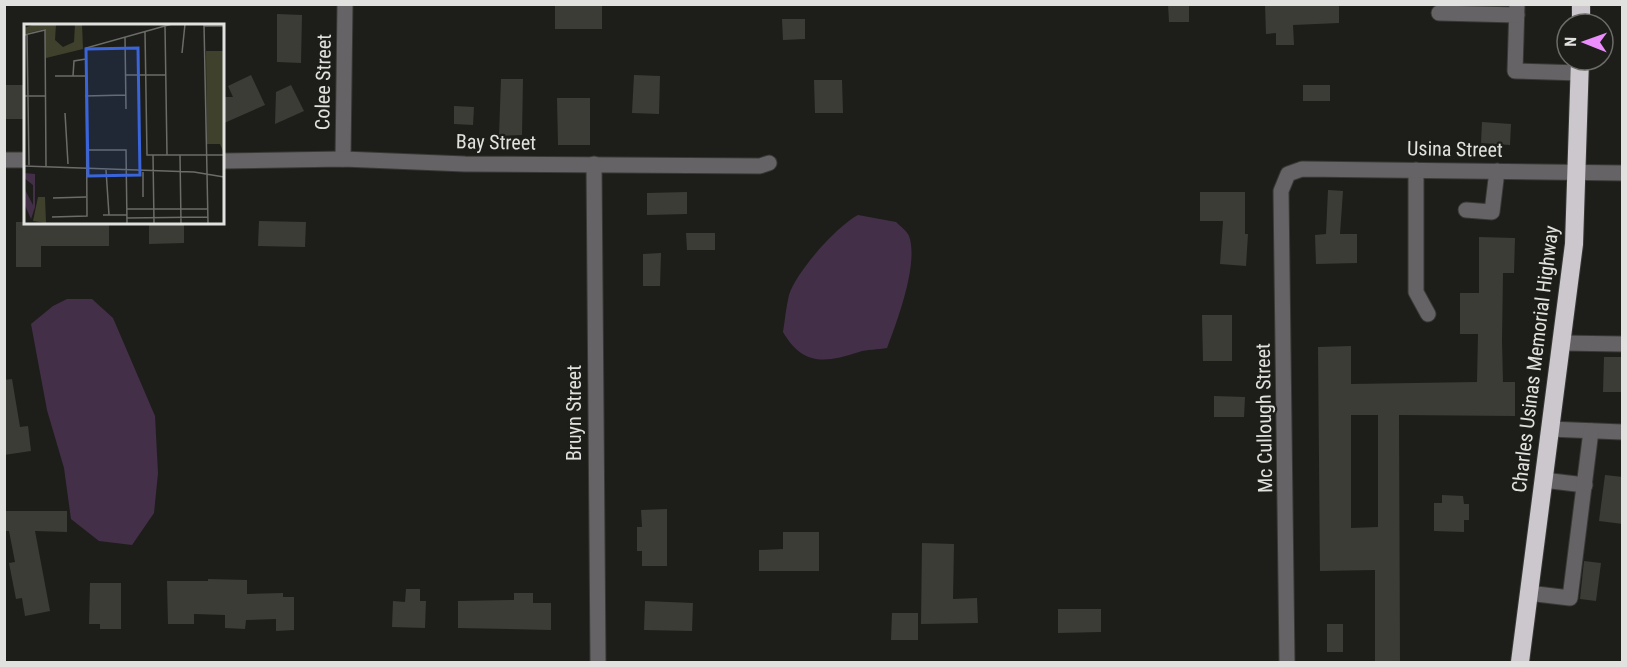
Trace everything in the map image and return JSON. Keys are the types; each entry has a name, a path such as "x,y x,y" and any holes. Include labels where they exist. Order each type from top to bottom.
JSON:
{"highway":[{"name":"Charles Usinas Memorial Highway","path":"1520,663 1574,244 1580,72"}],"street":[{"name":"Colee Street","path":"343,159 345,4"},
{"path":"1439,13 1517,10 1515,71 1555,68"},
{"name":"Bay Street","path":"224,161 343,159 760,166 768,163"},
{"path":"4,160 24,160"},
{"name":"Bruyn Street","path":"594,164 598,663"},
{"name":"Usina Street","path":"1288,174 1302,169 1623,173"},
{"path":"1416,170 1416,291 1428,314"},
{"path":"1466,210 1492,212 1497,171"},
{"name":"Mc Cullough Street","path":"1287,663 1281,191 1288,174"},
{"path":"1561,343 1623,344"},
{"path":"1549,429 1623,432"},
{"path":"1528,593 1570,598 1592,431"},
{"path":"1543,480 1585,485"}],"shaded area":[{"path":"858,215 896,222 909,236 911,261 906,292 887,348 865,350 836,358 816,359 799,351 783,332 789,295 800,274 818,250 839,229"},
{"path":"67,299 92,299 113,318 155,416 158,473 154,513 132,545 99,541 71,519 64,468 47,410 31,324 53,306"}],"building":[{"path":"555,4 602,4 602,29 555,29"},
{"path":"1168,4 1189,4 1189,22 1169,22"},
{"path":"1265,4 1339,4 1339,23 1293,25 1294,45 1276,45 1276,33 1266,34"},
{"path":"277,14 302,15 301,63 277,62"},
{"path":"782,19 805,19 805,39 783,40"},
{"path":"251,75 265,105 224,123 224,97 233,97 228,86"},
{"path":"634,75 660,76 659,114 632,113"},
{"path":"501,79 523,79 522,135 499,136"},
{"path":"814,80 842,80 843,113 815,113"},
{"path":"4,85 24,85 24,119 4,119"},
{"path":"291,85 304,111 275,124 276,92"},
{"path":"1303,85 1330,85 1330,101 1303,101"},
{"path":"557,98 590,98 590,145 558,145"},
{"path":"454,106 474,107 473,125 454,124"},
{"path":"1482,122 1511,124 1510,145 1481,143"},
{"path":"1328,190 1343,191 1340,234 1357,234 1357,263 1316,264 1315,235 1326,234"},
{"path":"687,192 687,214 647,215 647,193"},
{"path":"1200,192 1245,192 1245,234 1248,234 1246,266 1220,264 1223,221 1200,221"},
{"path":"259,221 306,222 305,247 258,246"},
{"path":"16,222 24,222 24,224 109,224 109,246 41,246 41,267 16,267"},
{"path":"149,224 184,224 184,243 149,244"},
{"path":"686,233 715,233 715,250 687,250"},
{"path":"1479,237 1515,238 1514,273 1503,273 1502,341 1503,382 1515,382 1515,416 1399,415 1400,663 1375,663 1375,570 1320,571 1318,347 1351,346 1351,384 1477,382 1478,334 1460,334 1460,293 1479,293","holes":["1351,415 1378,415 1378,527 1351,528"]},
{"path":"661,253 660,286 643,286 643,254"},
{"path":"1202,315 1232,315 1232,361 1203,361"},
{"path":"1604,357 1623,357 1623,392 1603,392"},
{"path":"12,379 20,427 28,426 31,451 4,455 4,380"},
{"path":"1214,396 1245,397 1244,417 1214,417"},
{"path":"1605,475 1623,477 1623,524 1599,521"},
{"path":"1442,495 1463,496 1464,504 1469,504 1469,520 1464,520 1464,532 1434,531 1434,503 1442,503"},
{"path":"667,509 667,566 642,566 642,551 637,551 637,527 642,527 641,510"},
{"path":"5,511 67,511 67,532 35,531 50,611 25,616 22,598 16,599 9,563 15,562 9,531 5,531"},
{"path":"783,532 819,532 819,571 759,571 759,550 783,549"},
{"path":"922,543 954,544 953,599 977,598 978,623 921,624"},
{"path":"1584,561 1601,563 1596,601 1580,599"},
{"path":"208,579 247,580 247,594 283,593 283,597 294,597 294,630 276,631 276,619 246,620 245,629 225,628 225,615 194,614 194,624 168,624 167,581 208,581"},
{"path":"90,583 121,583 121,629 100,629 100,624 89,624"},
{"path":"406,589 420,589 420,601 426,601 425,628 392,627 393,601 405,602"},
{"path":"514,593 533,593 533,603 551,603 551,630 458,628 458,601 514,600"},
{"path":"645,601 693,603 692,631 644,630"},
{"path":"1058,609 1101,609 1101,632 1058,633"},
{"path":"892,613 918,613 918,640 891,640"},
{"path":"1327,624 1343,624 1343,652 1327,652"}]}
